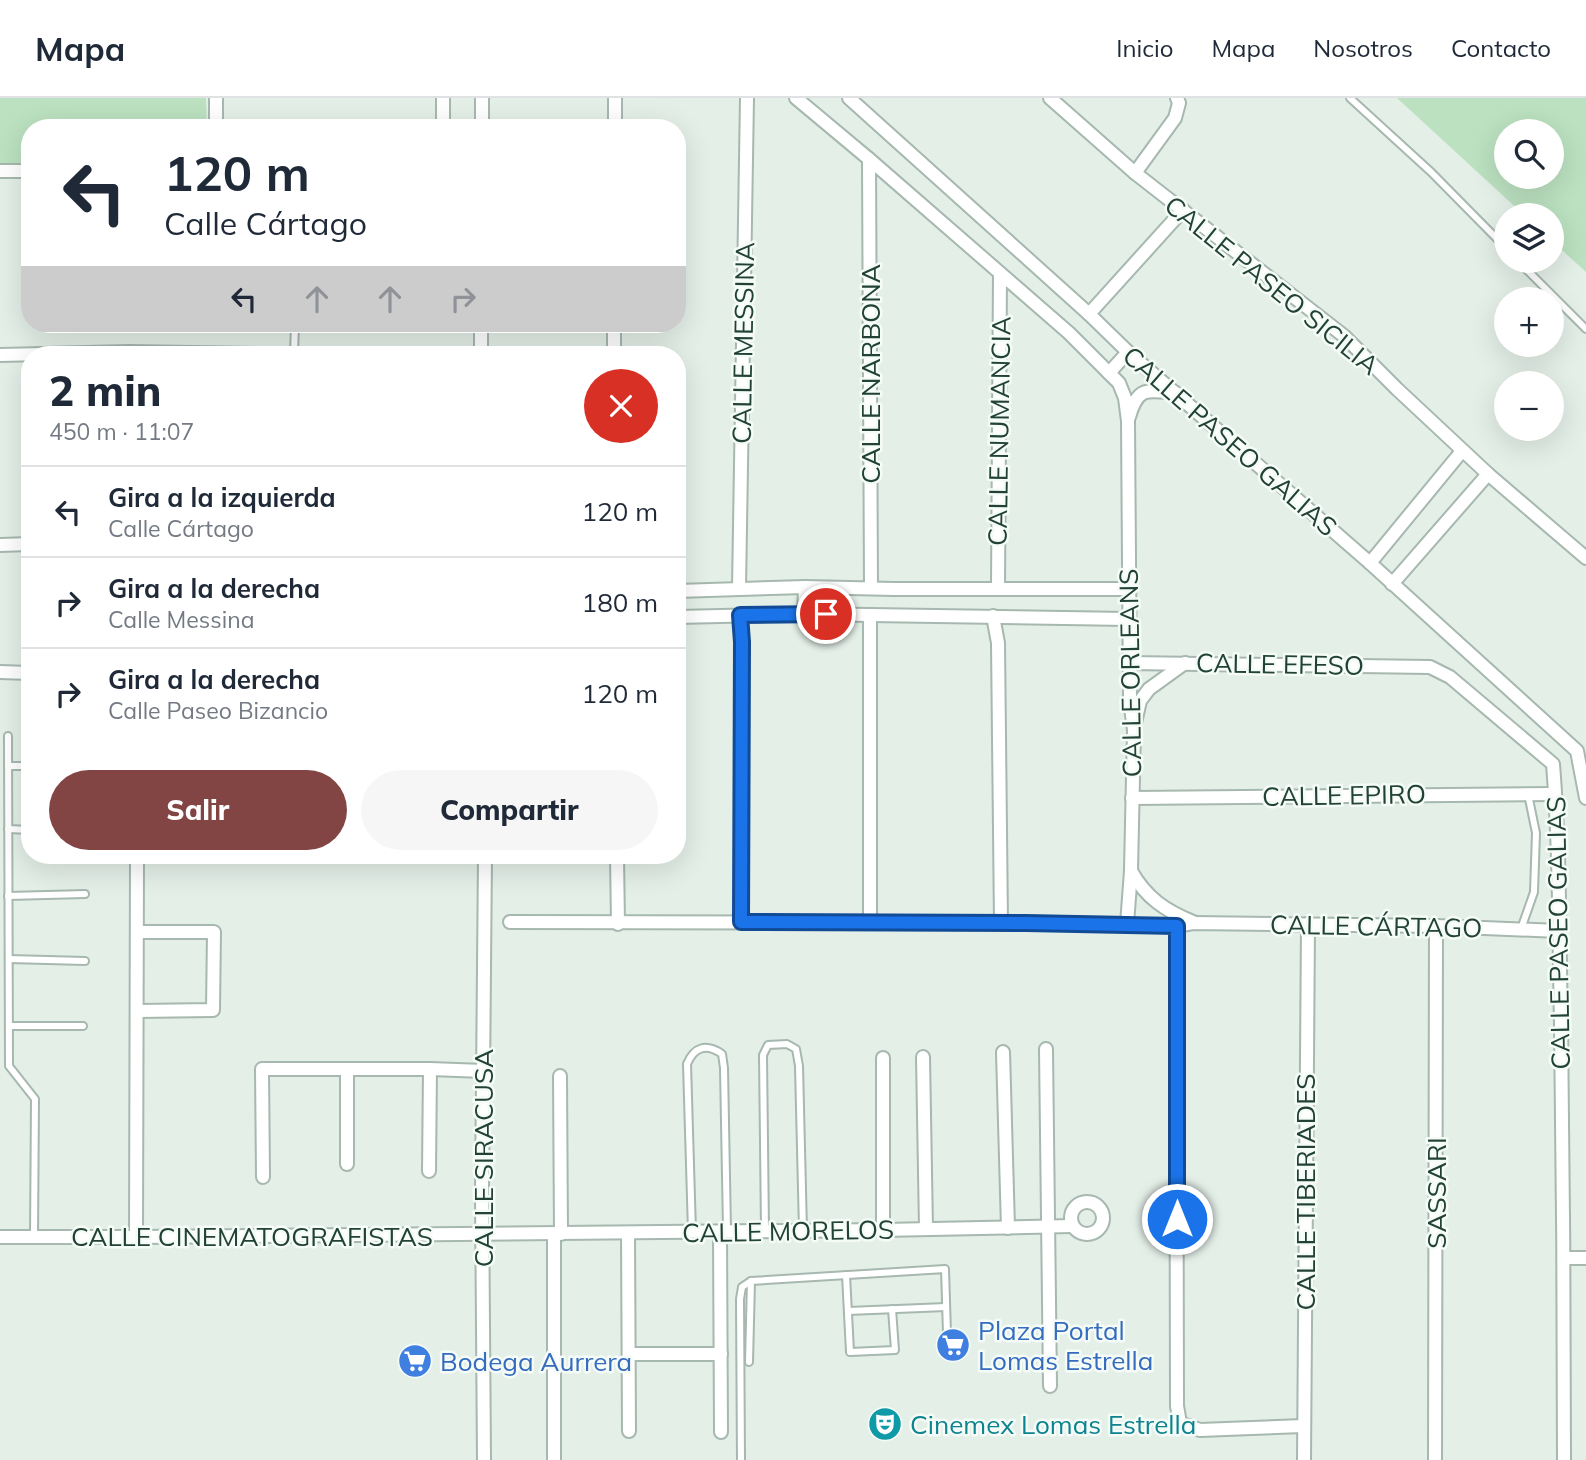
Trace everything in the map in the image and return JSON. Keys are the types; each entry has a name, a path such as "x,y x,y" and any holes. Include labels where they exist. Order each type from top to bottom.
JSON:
{"street":[{"path":"216,98 216,119"},
{"path":"443,98 443,119"},
{"path":"482,98 482,119"},
{"path":"615,98 615,119"},
{"name":"CALLE MESSINA","path":"739,588 747,98"},
{"name":"CALLE PASEO GALIAS","path":"796,98 1069,333 1119,383 1125,398 1128,421"},
{"name":"CALLE PASEO GALIAS","path":"849,98 1128,352 1370,563 1581,755 1586,798"},
{"name":"CALLE PASEO SICILIA","path":"1051,98 1135,173 1344,336 1462,451 1586,558"},
{"path":"1135,173 1175,118 1180,103 1177,98"},
{"name":"CALLE NARBONA","path":"869,159 871,588"},
{"path":"0,171 21,171"},
{"path":"1089,314 1183,209"},
{"name":"CALLE NUMANCIA","path":"998,588 1000,275"},
{"path":"1109,373 1128,352"},
{"path":"0,355 21,354"},
{"path":"1128,421 1139,395 1154,391 1176,393"},
{"name":"CALLE ORLEANS","path":"1127,924 1134,730 1130,700 1128,619 1128,421"},
{"path":"1370,563 1462,451"},
{"path":"1392,584 1488,474"},
{"path":"0,545 21,544"},
{"path":"804,614 805,587"},
{"path":"686,591 805,587 1128,589"},
{"path":"686,617 804,614 1128,619"},
{"path":"740,615 741,922"},
{"path":"870,615 870,923"},
{"path":"993,616 998,643 1001,923"},
{"name":"CALLE EFESO","path":"1129,663 1430,667"},
{"path":"1134,730 1140,701 1149,689 1185,663"},
{"name":"CALLE PASEO GALIAS","path":"1430,667 1450,677 1553,764 1559,931 1564,1460"},
{"path":"0,672 21,673"},
{"name":"CALLE EPIRO","path":"1132,798 1555,794"},
{"path":"135,1237 137,864"},
{"name":"CALLE SIRACUSA","path":"484,1460 485,864"},
{"path":"617,864 618,923"},
{"name":"CALLE CÁRTAGO","path":"1131,871 1138,884 1155,902 1193,923"},
{"name":"CALLE CÁRTAGO","path":"510,922 1152,926 1193,923 1436,926 1559,931"},
{"name":"CALLE TIBERIADES","path":"1304,1460 1308,924"},
{"path":"1177,926 1177,1406 1180,1423 1200,1430 1304,1426"},
{"name":"SASSARI","path":"1435,1460 1436,926"},
{"path":"136,1011 213,1010 214,932 137,932"},
{"path":"1046,1049 1050,1386"},
{"path":"1003,1052 1008,1228"},
{"path":"923,1057 926,1229"},
{"path":"883,1058 883,1230"},
{"path":"263,1177 262,1069 484,1071"},
{"path":"347,1069 347,1164"},
{"path":"429,1171 430,1069"},
{"path":"554,1460 560,1076"},
{"name":"CALLE MORELOS","path":"504,1234 1072,1226"},
{"path":"721,1432 724,1232"},
{"path":"628,1233 629,1431"},
{"name":"CALLE CINEMATOGRAFISTAS","path":"0,1237 504,1234"},
{"path":"1564,1258 1586,1258"},
{"path":"629,1354 721,1354"}],"lane":[{"path":"1350,98 1494,236"},
{"path":"1530,273 1586,330"},
{"path":"8,736 9,1066 35,1099 34,1237"},
{"path":"8,766 21,766"},
{"path":"1521,930 1534,892 1536,832 1528,794"},
{"path":"8,829 21,830"},
{"path":"8,896 85,894"},
{"path":"9,959 85,961"},
{"path":"9,1026 83,1026"},
{"path":"765,1231 763,1055 768,1045 787,1044 796,1049 799,1066 803,1231"},
{"path":"692,1232 687,1064 699,1048 715,1049 722,1054 724,1068 724,1232"},
{"path":"741,1460 740,1299 742,1287 751,1281 945,1269 947,1334"},
{"path":"846,1275 850,1352 895,1350 892,1309"},
{"path":"749,1362 751,1281"},
{"path":"848,1311 946,1307"}],"green space":[{"path":"0,98 206,98 207,119 21,119 21,166 0,166"},
{"path":"1397,98 1586,98 1586,272 1564,252 1564,203 1511,203 1496,189 1564,189 1564,119 1494,119 1494,187"}],"place":[{"name":"Plaza Portal Lomas Estrella","path":"953,1345"},
{"name":"Bodega Aurrera","path":"415,1361"},
{"name":"Cinemex Lomas Estrella","path":"885,1424"}],"route":[{"path":"826,614 740,615 741,922 1177,926 1177,1219"}]}
